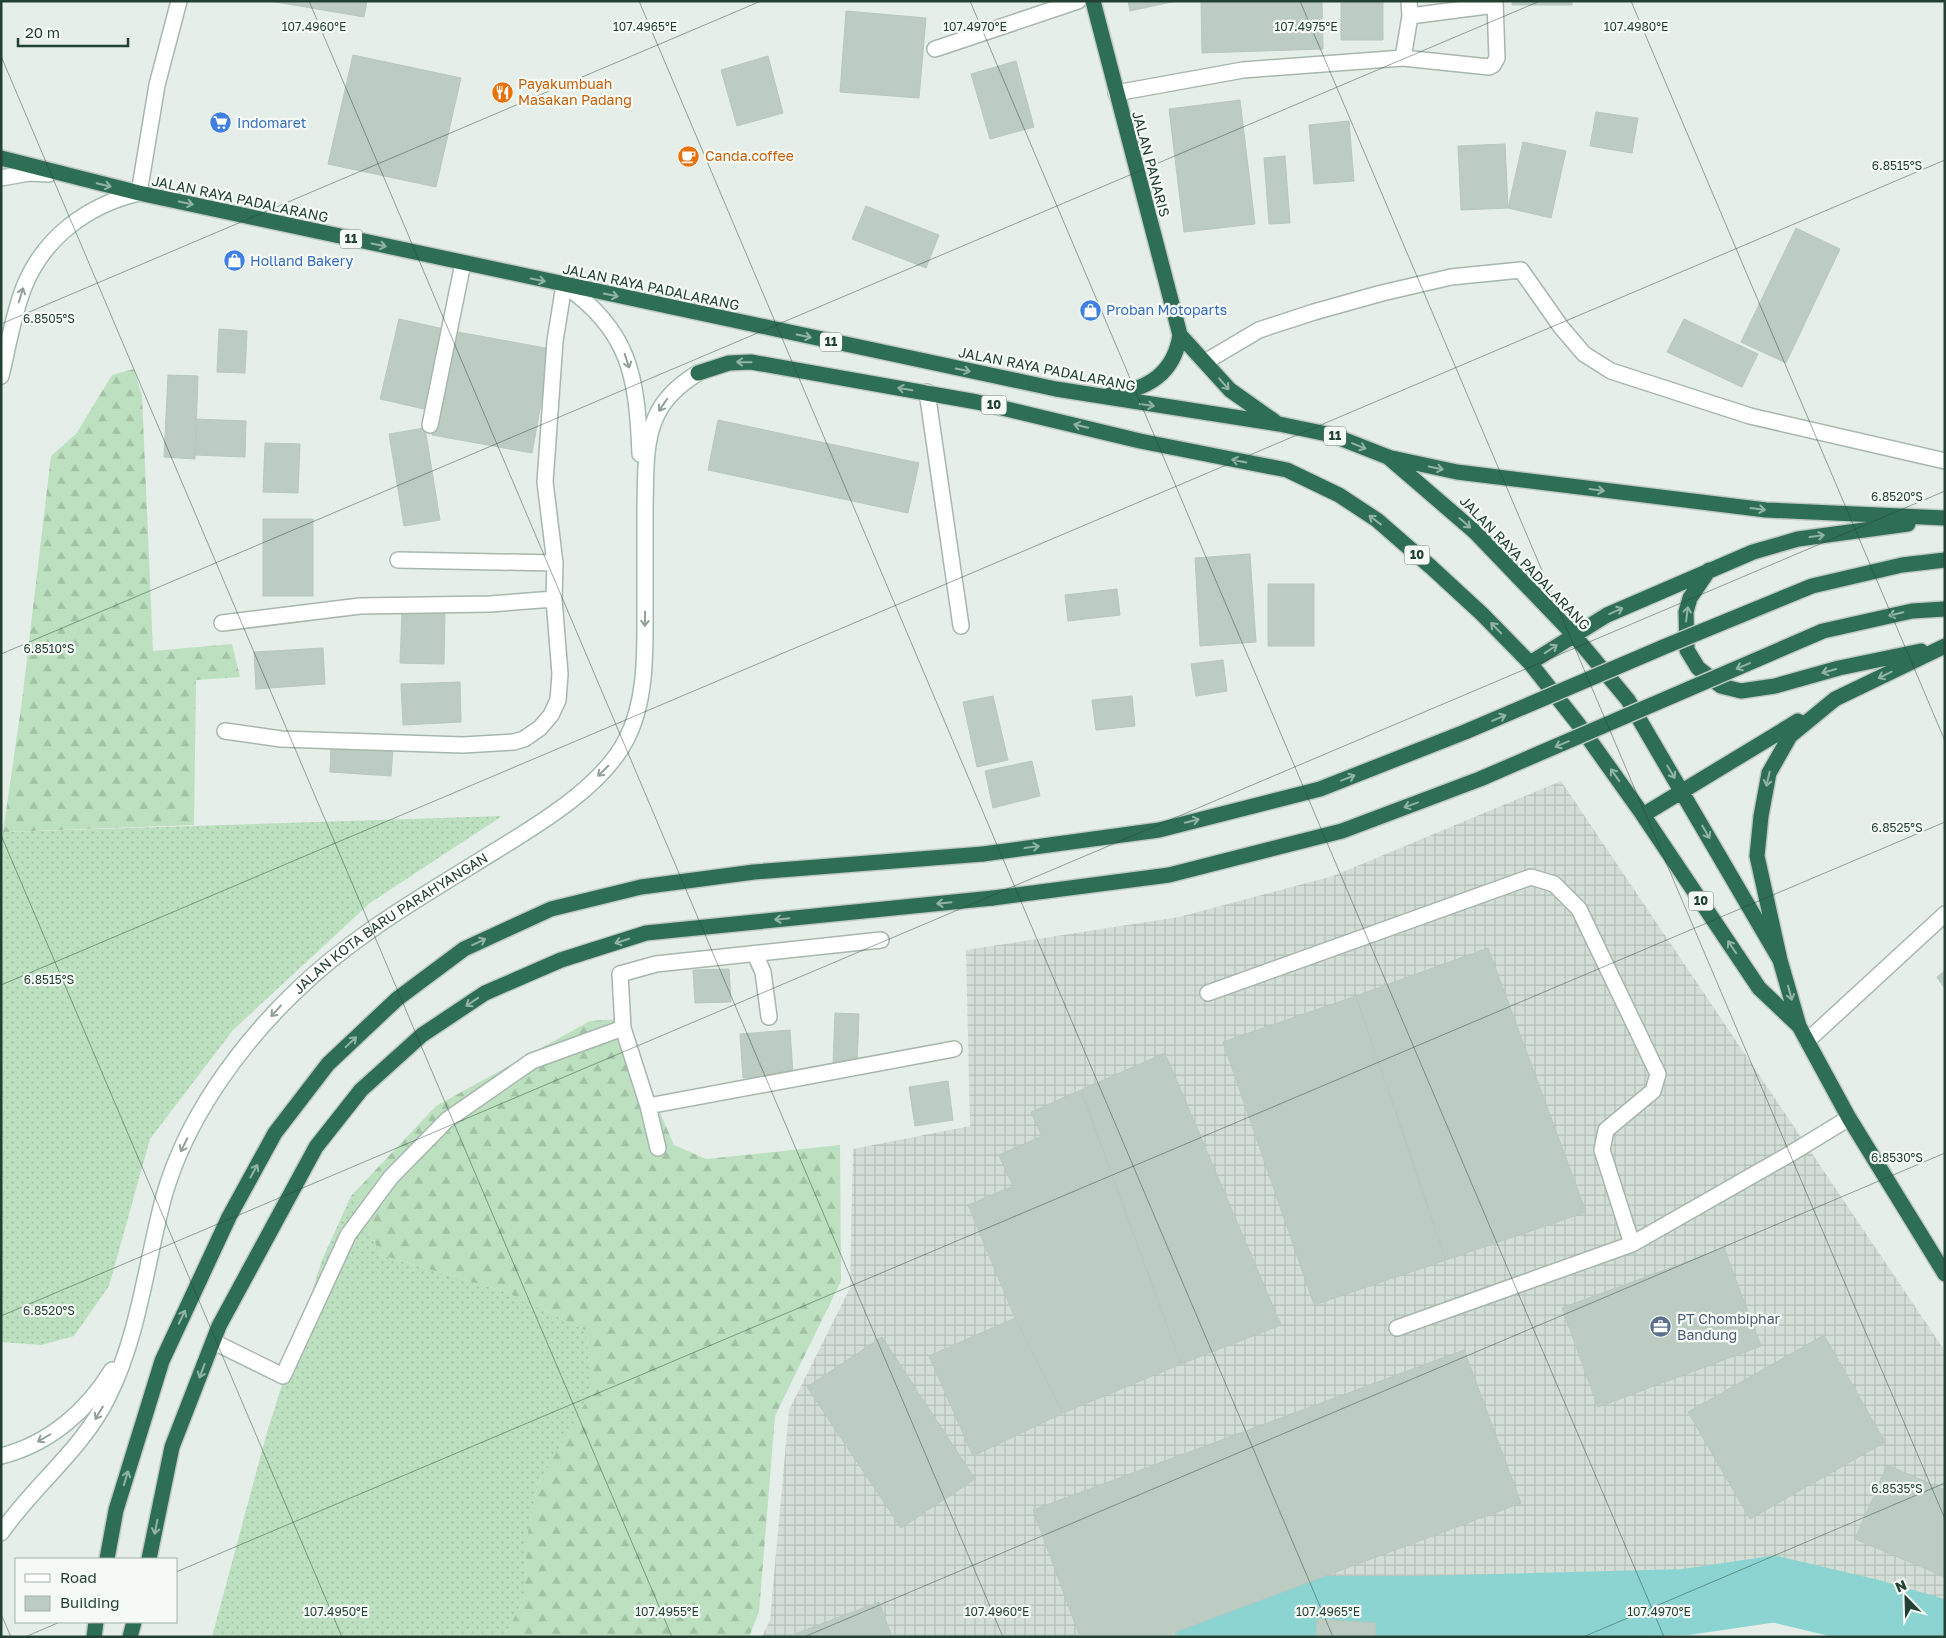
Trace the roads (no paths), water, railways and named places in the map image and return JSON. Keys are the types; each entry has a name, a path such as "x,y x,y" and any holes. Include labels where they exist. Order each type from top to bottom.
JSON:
{"highway":[{"name":"JALAN PANARIS","path":"1093,1 1180,335 1230,390 1279,424"},
{"name":"JALAN RAYA PADALARANG","path":"1,158 139,193 1099,398 1279,424 1332,435 1388,457 1475,532 1573,634 1628,700 1780,960"},
{"name":"JALAN PANARIS","path":"1099,398 1125,393 1161,375 1174,359 1180,335"},
{"name":"10","path":"698,373 729,363 751,362 927,392 1038,415 1140,441 1287,470 1339,495 1376,520 1482,614 1530,663 1579,725 1643,815 1759,988 1799,1026"},
{"path":"1388,457 1457,472 1766,510 1945,518"},
{"path":"1530,663 1573,634 1607,615 1753,552 1798,539 1945,518"},
{"path":"107,1558 116,1510 162,1361 229,1217 275,1133 328,1064 397,999 464,949 551,909 641,887 754,872 983,854 1159,830 1320,789 1465,732 1812,586 1902,564 1945,560"},
{"path":"1710,569 1690,598 1686,612 1687,650 1698,668 1720,686 1741,690 1775,686 1839,668 1945,646"},
{"path":"149,1558 172,1447 214,1342 252,1264 316,1147 361,1090 422,1035 485,993 561,960 646,933 992,898 1169,875 1342,831 1480,779 1823,631 1912,611 1945,609"},
{"path":"1643,815 1835,699 1945,646"},
{"path":"1780,960 1757,856 1761,816 1769,773 1790,736 1835,699"},
{"name":"10","path":"1780,960 1799,1026 1849,1118 1945,1274"},
{"path":"94,1637 96,1623"},
{"path":"130,1637 134,1623"}],"street":[{"path":"1,376 24,287 43,254 63,231 86,212 118,198 139,193 157,85 179,1"},
{"path":"934,49 1078,1"},
{"path":"1116,93 1243,70 1402,58 1489,67 1494,65 1498,58 1495,3 1409,8 1402,58"},
{"name":"JALAN RAYA PADALARANG","path":"1,178 29,173 70,177"},
{"path":"430,425 463,263"},
{"path":"1205,362 1259,330 1314,312 1382,293 1451,277 1521,270 1584,354 1611,371 1750,416 1945,461"},
{"path":"225,731 281,739 463,745 514,742 524,739 546,722 558,700 560,674 554,599 555,563 545,482 555,341 564,285"},
{"name":"JALAN KOTA BARU PARAHYANGAN","path":"564,285 603,317 622,346 628,363 638,424 645,570"},
{"name":"JALAN KOTA BARU PARAHYANGAN","path":"139,1302 164,1197 182,1147 227,1072 278,1009 319,969 370,930 532,828 573,798 608,767 617,756 633,725 641,692 644,652 646,469 652,425 656,415 671,394 698,373"},
{"path":"927,392 961,626"},
{"path":"398,560 555,563"},
{"path":"222,623 360,606 490,604 554,599"},
{"path":"1208,993 1531,878 1554,884 1579,909 1658,1074 1653,1091 1606,1130 1602,1150 1632,1244"},
{"path":"1807,1041 1945,914"},
{"path":"658,1148 648,1106 622,1028 620,974 656,964 881,940"},
{"path":"754,954 763,972 769,1017"},
{"path":"214,1342 283,1376 348,1235 391,1177 447,1120 532,1061 622,1028"},
{"path":"648,1106 954,1049"},
{"path":"1396,1328 1632,1244 1790,1154 1849,1118"},
{"path":"1,1456 37,1442 61,1427 83,1409 114,1366 139,1302"},
{"path":"1,1533 81,1441 100,1412 120,1371 139,1302"}],"waterway":[{"path":"1209,1637 1303,1609 1419,1609 1686,1602 1774,1589 1867,1611 1936,1631 1943,1637"}],"place":[{"name":"Payakumbuah Masakan Padang","path":"502,92"},
{"name":"Indomaret","path":"221,123"},
{"name":"Canda.coffee","path":"689,156"},
{"name":"Holland Bakery","path":"234,261"},
{"name":"Proban Motoparts","path":"1090,310"},
{"name":"PT Chombiphar Bandung","path":"1661,1327"}]}
